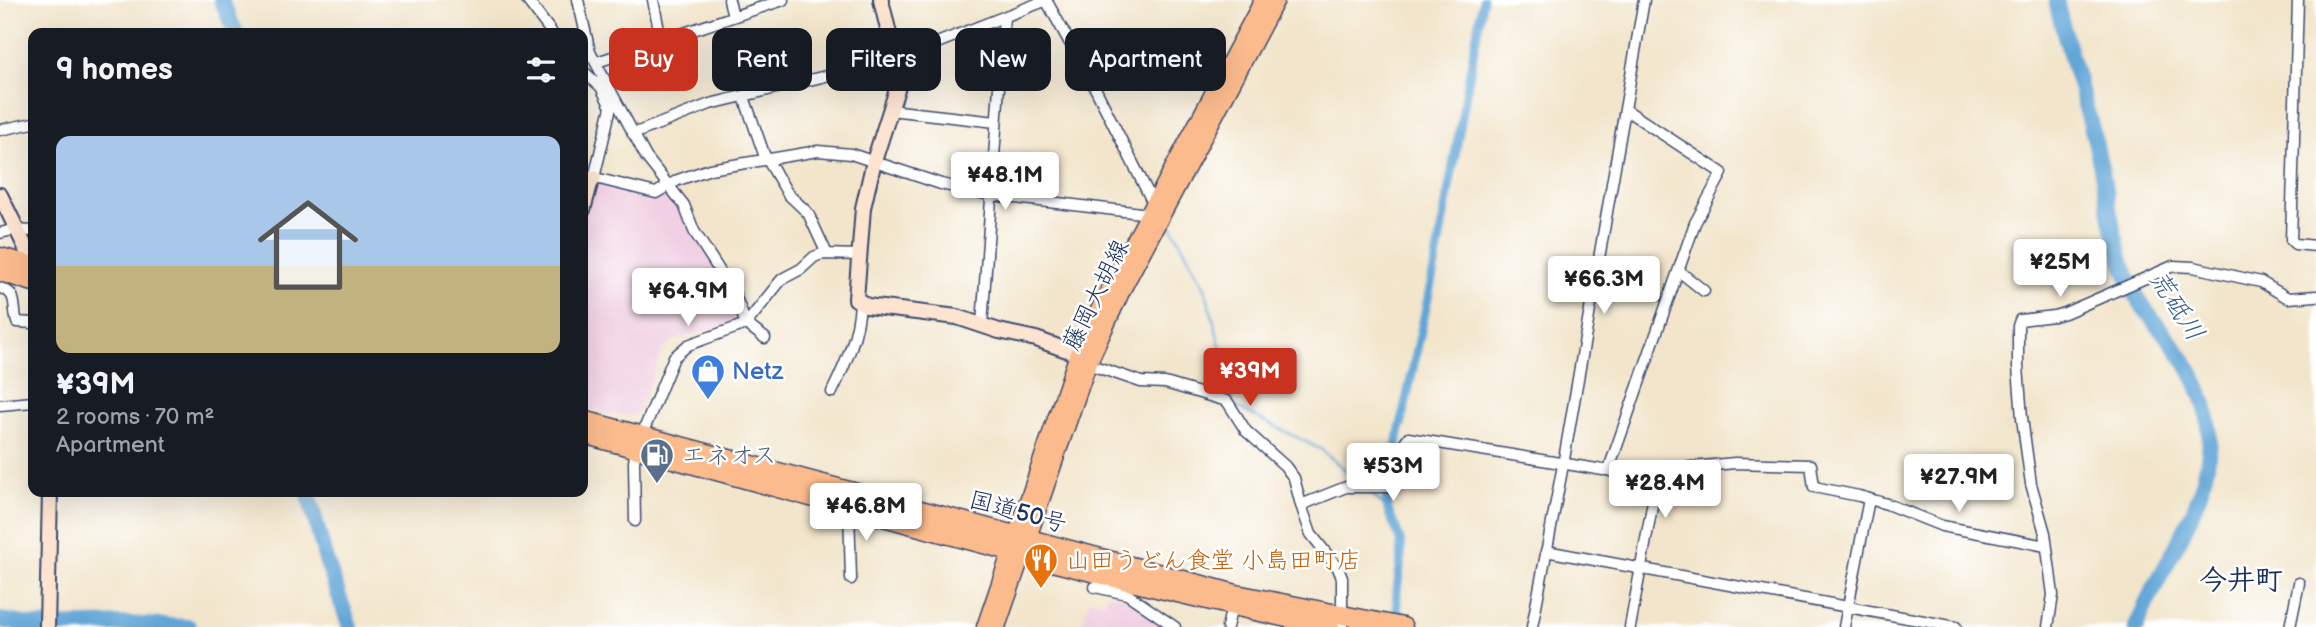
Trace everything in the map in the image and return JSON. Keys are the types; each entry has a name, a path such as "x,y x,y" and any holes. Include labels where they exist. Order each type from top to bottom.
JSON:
{"highway":[{"path":"0,257 28,270"},
{"path":"0,272 28,272"},
{"name":"国道50号","path":"588,423 638,442 849,507 1236,594 1343,621 1403,627"},
{"name":"国道50号","path":"588,435 638,442 1018,545 1231,607 1330,627"}],"main road":[{"name":"藤岡大胡線","path":"985,627 1018,545 1083,359 1151,210 1263,0"},
{"name":"藤岡大胡線","path":"1083,359 1276,0"},
{"name":"藤岡大胡線","path":"997,627 1018,545"}],"street":[{"path":"527,0 548,28"},
{"path":"579,0 585,28"},
{"path":"653,0 659,28"},
{"path":"729,0 733,16"},
{"path":"698,28 783,0"},
{"path":"881,0 889,28"},
{"path":"588,75 601,87 611,107 588,177 656,193 710,169 818,151 851,154 903,173 990,195 1151,210 1095,88 1046,0 941,41"},
{"path":"1532,627 1644,0"},
{"path":"2298,0 2291,240 2295,244 2316,246"},
{"path":"982,325 1004,16"},
{"path":"588,43 590,52 646,157 684,205 694,231 735,295 746,324 765,338"},
{"path":"588,57 597,62 609,58"},
{"path":"634,135 710,104 826,77"},
{"path":"896,91 874,161 863,208 856,299 867,306 957,317 1035,339 1141,382 1166,383 1227,401 1246,431 1285,466 1294,478 1311,534 1338,568 1342,578 1343,621"},
{"path":"744,97 764,154 788,194 808,213 827,254"},
{"path":"890,110 996,122"},
{"path":"1610,471 1695,223 1722,173 1626,110"},
{"path":"0,130 28,124"},
{"path":"0,195 18,230 28,258"},
{"path":"0,233 28,231"},
{"path":"635,521 634,462 638,442 674,357 688,345 746,324 782,279 801,269 814,257 827,254 860,255"},
{"path":"2048,627 2053,595 2045,533 2031,484 2022,418 2018,367 2020,320 2054,316 2105,297 2173,266 2193,267 2261,282 2288,298 2316,296"},
{"path":"1679,271 1704,291"},
{"path":"0,288 9,291 14,297 17,322 28,323"},
{"path":"832,392 850,354 860,317 860,302"},
{"path":"0,405 28,402"},
{"path":"1301,505 1346,487 1395,487 1408,438 1610,471 1735,463 1811,465 1814,487 1869,499 1942,526 2046,546"},
{"path":"1630,627 1659,468"},
{"path":"47,627 50,497"},
{"path":"1844,627 1869,499"},
{"path":"849,507 851,579"},
{"path":"1546,551 1956,627"},
{"path":"2290,627 2298,583"},
{"path":"1095,587 1127,594 1175,627"},
{"path":"1227,627 1231,607"}],"shaded area":[{"path":"588,179 657,198 666,194 680,203 730,292 741,318 739,323 673,340 663,350 639,410 631,416 588,408"},
{"path":"1108,593 1130,599 1170,627 1081,627 1090,599 1105,602"}],"waterway":[{"path":"221,0 234,28"},
{"path":"1389,481 1435,265 1483,0"},
{"name":"荒砥川","path":"2056,0 2093,133 2123,264 2140,302 2191,372 2202,397 2209,424 2209,451 2198,498 2136,627"},
{"path":"1170,223 1205,288 1234,398"},
{"path":"1236,407 1322,450 1357,480"},
{"path":"1370,492 1387,509"},
{"path":"1387,493 1388,508 1401,545 1397,590 1399,617"},
{"path":"309,497 325,557 350,627"},
{"path":"0,620 35,626 124,624 189,627"}],"place":[{"name":"Netz","path":"708,401"},
{"name":"エネオス","path":"657,485"},
{"name":"山田うどん食堂 小島田町店","path":"1041,590"}],"district":[{"name":"今井町","path":"2241,580"}]}
